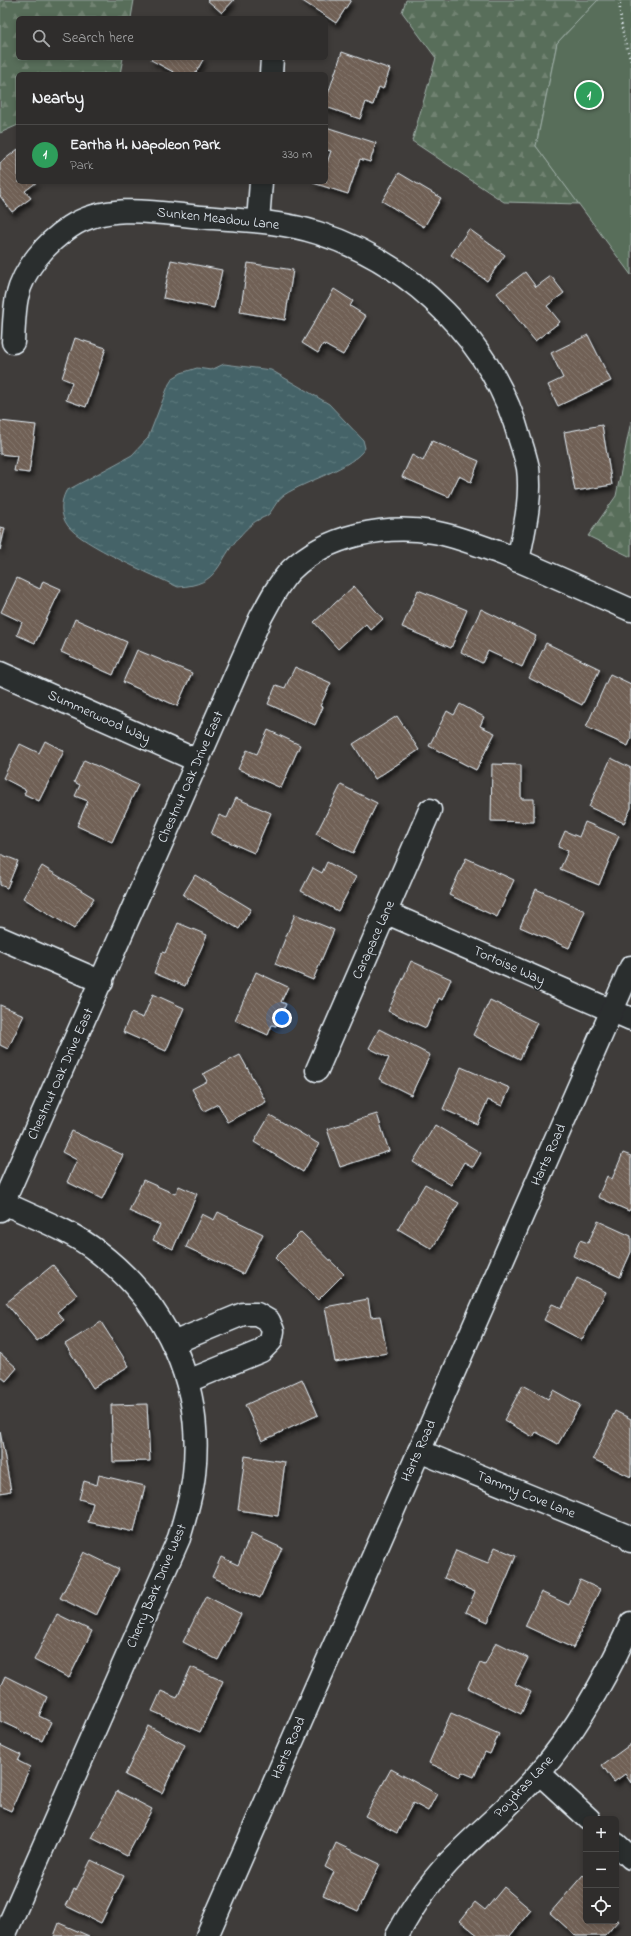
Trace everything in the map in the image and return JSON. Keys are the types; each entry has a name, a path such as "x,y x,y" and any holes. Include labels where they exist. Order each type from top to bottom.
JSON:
{"street":[{"path":"271,72 272,60"},
{"path":"258,221 261,184"},
{"name":"Sunken Meadow Lane","path":"13,342 17,297 29,270 46,245 71,226 100,214 130,211 258,221 317,233 360,250 398,271 431,297 459,327 484,359 504,394 517,428 528,467 530,500 518,561"},
{"name":"Chestnut Oak Drive East","path":"2,1207 260,619 275,592 291,570 318,550 352,536 392,530 433,532 468,541 631,610"},
{"name":"Summerwood Way","path":"0,674 198,761"},
{"name":"Carapace Lane","path":"317,1070 387,913 430,810"},
{"name":"Tortoise Way","path":"387,913 622,1014"},
{"path":"0,938 102,982"},
{"name":"Harts Road","path":"207,1936 419,1451 622,1014 631,967"},
{"name":"Cherry Bark Drive West","path":"2,1207 66,1232 97,1251 126,1276 153,1308 173,1343 188,1381 193,1408 196,1440 194,1473 189,1503 179,1538 4,1936"},
{"path":"173,1343 243,1314 257,1314 263,1317 268,1321 273,1331 271,1341 261,1351 188,1381"},
{"name":"Tammy Cove Lane","path":"419,1451 625,1535 631,1541"},
{"name":"Poydras Lane","path":"398,1936 407,1917 432,1881 457,1854 509,1805 540,1773 568,1737 611,1666 631,1623"},
{"path":"540,1773 586,1816"},
{"path":"619,1847 631,1858"}],"path":[{"path":"620,0 619,16 625,44 631,60"}],"green space":[{"path":"0,0 134,0 131,16 16,16 16,60 123,60 120,72 16,72 16,126 0,133"},
{"path":"406,0 598,0 557,43 536,146 579,204 504,202 412,141 436,58 402,12"},
{"path":"598,0 631,0 631,275 536,146 557,43"},
{"path":"631,421 631,557 588,536 616,496"}],"water":[{"path":"224,364 271,370 329,404 363,440 365,448 359,455 340,468 284,495 269,514 253,523 242,534 210,577 202,582 178,587 119,559 76,534 63,518 62,504 66,491 132,455 148,438 169,384 173,378 181,373 197,368 211,370"}],"building":[{"path":"207,0 234,0 222,13"},
{"path":"301,0 351,0 336,23 328,18 328,16 325,16"},
{"path":"342,52 390,69 383,89 379,87 373,105 366,102 360,119 328,108 328,94"},
{"path":"151,60 203,60 196,72 173,72"},
{"path":"328,128 376,143 370,162 360,159 348,194 316,184 328,184 328,160 331,151 328,150"},
{"path":"16,151 16,184 34,184 25,191 31,198 12,212 0,196 0,163"},
{"path":"399,173 441,198 424,227 382,201"},
{"path":"469,229 505,255 487,281 451,255"},
{"path":"171,260 222,270 214,308 163,298"},
{"path":"248,263 293,270 285,320 240,312"},
{"path":"525,272 536,287 551,276 564,293 547,306 560,322 535,341 497,293"},
{"path":"334,289 353,301 350,306 366,316 343,355 323,344 318,353 302,343"},
{"path":"588,335 611,381 558,406 548,385 563,378 551,353"},
{"path":"75,338 106,348 86,407 66,400 72,382 62,378"},
{"path":"0,421 36,425 29,473 14,471 17,456 0,454"},
{"path":"602,425 612,485 575,491 564,432"},
{"path":"432,441 479,461 471,482 459,476 449,497 402,477 412,455 423,461"},
{"path":"0,527 5,528 0,550"},
{"path":"17,578 40,589 43,581 61,589 35,643 17,635 22,622 1,612"},
{"path":"354,586 383,619 371,630 366,624 338,649 314,622"},
{"path":"418,590 467,610 451,648 402,627"},
{"path":"481,609 536,636 522,667 488,651 482,663 461,652"},
{"path":"75,619 127,642 113,675 61,652"},
{"path":"546,643 600,669 582,705 529,678"},
{"path":"137,650 192,673 177,706 123,682"},
{"path":"295,667 331,683 320,706 323,707 315,725 268,704 276,685 285,688"},
{"path":"610,674 631,684 631,739 628,746 586,727"},
{"path":"460,704 484,717 480,726 495,733 476,770 429,746 447,711 454,715"},
{"path":"397,716 419,750 375,779 353,744"},
{"path":"268,730 300,745 281,788 238,769 247,750 257,754"},
{"path":"45,741 64,751 39,801 24,794 26,790 3,778 20,744 39,753"},
{"path":"611,758 631,768 631,808 624,823 589,807"},
{"path":"84,760 138,785 112,842 77,826 88,801 75,796 80,785 74,782"},
{"path":"492,764 521,765 521,799 534,799 534,822 491,821"},
{"path":"341,785 377,803 353,853 316,834"},
{"path":"236,798 271,813 254,853 211,834 219,815 227,818"},
{"path":"585,822 619,836 599,885 560,869 568,851 558,847 565,831 579,837"},
{"path":"0,854 18,861 7,888 0,885"},
{"path":"466,858 514,880 497,917 449,895"},
{"path":"327,862 356,877 338,911 301,891 313,868 322,873"},
{"path":"42,866 94,898 74,929 23,898"},
{"path":"195,875 251,909 239,929 183,895"},
{"path":"536,889 585,911 569,948 520,927"},
{"path":"295,914 334,930 313,980 275,964"},
{"path":"178,923 207,935 185,986 154,973 162,952 165,953"},
{"path":"411,961 451,979 442,1000 439,998 426,1028 388,1011"},
{"path":"256,972 288,987 281,1002 286,1004 276,1026 272,1025 268,1035 235,1020"},
{"path":"153,994 184,1008 166,1051 123,1032 131,1013 143,1018"},
{"path":"490,1000 537,1023 520,1059 473,1035"},
{"path":"0,1005 24,1015 8,1049 0,1045"},
{"path":"379,1029 430,1055 411,1095 379,1079 389,1058 369,1048"},
{"path":"240,1055 266,1102 228,1122 218,1104 204,1111 192,1089 207,1081 203,1074"},
{"path":"461,1067 510,1088 502,1106 488,1100 477,1124 443,1109"},
{"path":"377,1114 389,1151 340,1167 327,1129"},
{"path":"270,1115 319,1144 303,1172 254,1142"},
{"path":"435,1125 481,1153 473,1167 464,1162 451,1185 413,1162"},
{"path":"72,1131 123,1155 102,1199 67,1182 77,1160 62,1152"},
{"path":"623,1153 631,1156 631,1207 629,1211 598,1197 607,1176 612,1179"},
{"path":"143,1180 175,1194 179,1186 197,1194 173,1249 153,1240 160,1225 129,1211"},
{"path":"425,1184 459,1203 432,1249 398,1229"},
{"path":"218,1212 263,1234 243,1274 186,1247 202,1214 214,1220"},
{"path":"598,1221 631,1236 631,1252 620,1277 573,1256 580,1240 588,1243"},
{"path":"301,1232 344,1274 318,1300 275,1258"},
{"path":"53,1265 77,1295 57,1312 64,1320 37,1341 6,1303"},
{"path":"577,1278 606,1292 582,1340 544,1320 552,1304 562,1308"},
{"path":"368,1299 371,1317 380,1316 387,1353 335,1362 325,1307"},
{"path":"101,1322 129,1366 93,1388 65,1344"},
{"path":"0,1353 17,1368 6,1381 0,1376"},
{"path":"302,1379 318,1415 262,1441 245,1405"},
{"path":"523,1385 548,1399 553,1390 580,1405 558,1444 536,1432 533,1437 504,1420"},
{"path":"147,1404 150,1461 113,1462 111,1405"},
{"path":"615,1411 631,1419 631,1477 593,1459"},
{"path":"0,1431 11,1491 0,1493"},
{"path":"245,1456 285,1462 278,1516 238,1510"},
{"path":"99,1475 145,1486 134,1532 88,1522 93,1503 79,1499 84,1481 97,1485"},
{"path":"251,1534 282,1548 260,1598 212,1577 221,1557 238,1565"},
{"path":"495,1547 516,1556 488,1622 466,1612 475,1592 444,1578 456,1550 488,1563"},
{"path":"84,1552 119,1569 96,1616 60,1598"},
{"path":"580,1580 600,1589 573,1648 525,1626 541,1592 569,1605"},
{"path":"206,1596 241,1614 218,1660 183,1642"},
{"path":"57,1614 92,1631 69,1678 34,1660"},
{"path":"496,1642 528,1658 515,1684 531,1692 521,1714 468,1688 480,1663 485,1665"},
{"path":"191,1667 223,1681 200,1732 152,1711 161,1691 177,1698"},
{"path":"5,1676 47,1697 39,1716 51,1722 42,1741 0,1721 0,1687"},
{"path":"451,1713 499,1734 490,1754 485,1752 474,1777 462,1772 460,1777 429,1763"},
{"path":"148,1726 185,1745 162,1793 125,1775"},
{"path":"631,1744 631,1783 625,1774 614,1782 602,1765"},
{"path":"0,1745 21,1755 18,1761 30,1767 11,1811 0,1806"},
{"path":"391,1769 437,1794 428,1811 413,1803 397,1833 365,1816"},
{"path":"117,1791 152,1809 127,1856 92,1838"},
{"path":"336,1843 380,1864 358,1911 323,1895 334,1872 325,1867"},
{"path":"91,1860 124,1876 101,1923 66,1906"},
{"path":"583,1875 583,1924 615,1924 605,1936 576,1936 550,1913"},
{"path":"504,1887 531,1910 510,1936 479,1936 460,1921 475,1902 485,1910"},
{"path":"59,1923 89,1936 54,1936"}],"place":[{"name":"Eartha H. Napoleon Park","path":"589,95"}]}
